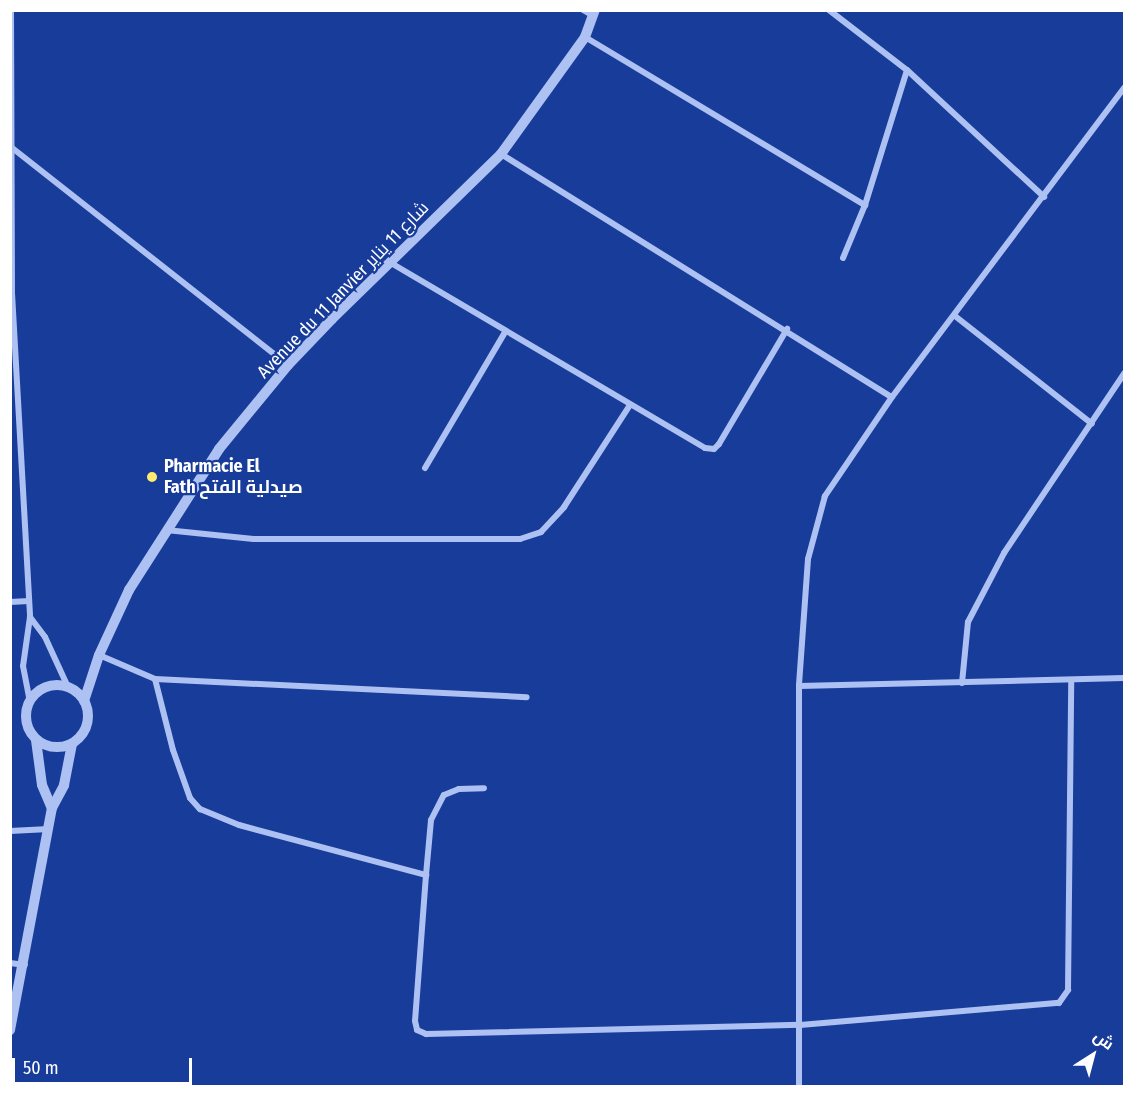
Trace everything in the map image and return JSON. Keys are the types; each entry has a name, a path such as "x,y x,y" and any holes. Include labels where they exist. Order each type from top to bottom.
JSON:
{"street":[{"path":"11,10 14,421 30,617 24,666 30,701 27,721 36,740 42,785 52,808"},
{"path":"829,10 907,70 1044,197"},
{"name":"Avenue du 11 Janvier شارع 11 يناير","path":"84,700 99,655 129,590 165,530 219,449 288,365 501,154 585,37 590,12"},
{"path":"585,37 865,206"},
{"path":"843,258 865,206 907,70"},
{"path":"799,1086 800,686 808,559 825,496 892,397 1125,88"},
{"path":"12,147 288,365"},
{"path":"501,154 786,329 892,397"},
{"path":"391,262 505,332 705,448 714,449 786,329"},
{"path":"955,316 1092,424"},
{"path":"425,468 505,332"},
{"path":"962,683 968,622 1005,553 1125,374"},
{"path":"165,530 254,539 520,539 541,532 564,507 630,405"},
{"path":"10,602 29,601"},
{"path":"30,617 45,637 68,687 84,700 88,710 86,730 72,744 60,748 36,740"},
{"path":"99,655 155,679 527,697"},
{"path":"800,686 1071,682 1125,678"},
{"path":"155,679 190,798 200,809 238,825 426,875"},
{"path":"484,788 459,789 440,801 431,820 417,1030 426,1034 800,1024 1059,1003 1068,990 1071,682"},
{"path":"30,701 46,687 68,687"},
{"path":"10,1030 25,965 52,808 64,785 72,744"},
{"path":"10,831 50,829"},
{"path":"10,963 25,965"}],"place":[{"name":"Pharmacie El Fath صيدلية الفتح","path":"152,477"}]}
